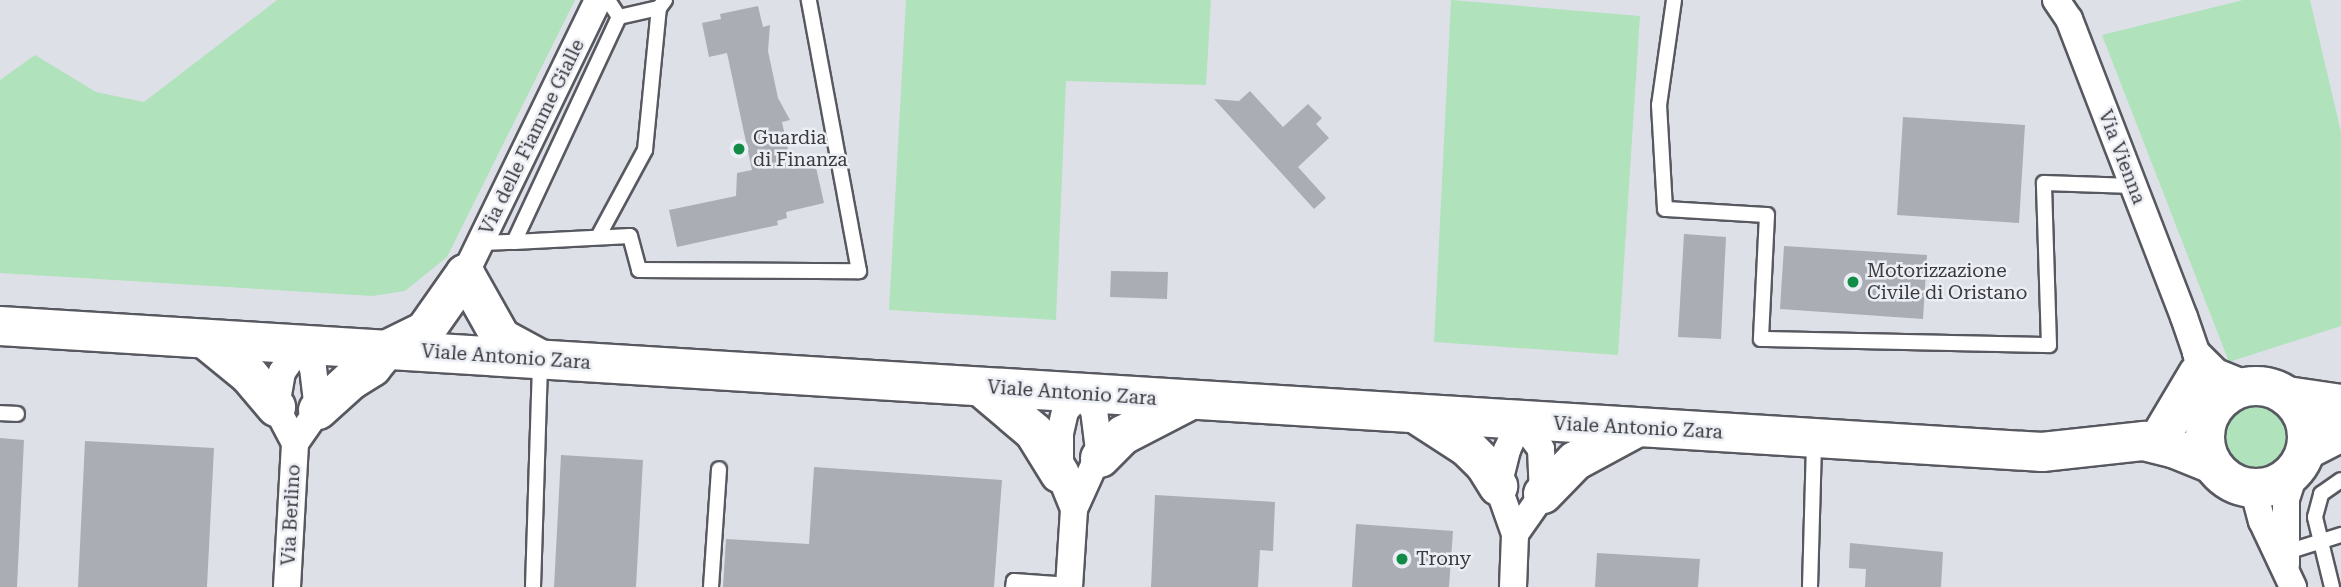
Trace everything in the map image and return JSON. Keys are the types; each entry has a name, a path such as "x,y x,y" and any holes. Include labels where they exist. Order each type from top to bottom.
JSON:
{"main road":[{"path":"318,410 372,366 386,350 425,331 473,258"},
{"path":"473,258 501,338 540,359"},
{"name":"Viale Antonio Zara","path":"0,326 2042,452 2154,436 2209,416"},
{"path":"205,339 249,375 276,407"},
{"path":"2154,436 2197,363"},
{"path":"981,387 1034,432 1060,474"},
{"path":"2341,404 2269,391 2229,393 2209,416 2205,444 2213,464 2230,481 2253,488 2283,481 2300,460 2341,432"},
{"path":"2269,391 2304,420 2300,460"},
{"path":"1100,458 1123,435 1190,400"},
{"path":"1417,415 1467,447 1485,465 1498,486"},
{"path":"1543,494 1575,461 1636,428"},
{"name":"Viale Antonio Zara","path":"2154,436 2213,464"}],"street":[{"name":"Via delle Fiamme Gialle","path":"473,258 598,0"},
{"name":"Via Vienna","path":"2056,0 2069,19 2184,317 2209,416"},
{"path":"276,407 282,372 301,345 313,369 318,410"},
{"path":"2197,363 2269,391"},
{"path":"1070,586 1074,509 1094,465 1100,458 1094,410 1081,393 1065,411 1062,422 1060,474 1074,509"},
{"name":"Via Berlino","path":"276,407 295,443 287,587"},
{"name":"Via Berlino","path":"295,443 318,410"},
{"path":"1513,587 1515,534 1498,486 1507,450 1520,421 1541,449 1543,494 1515,534"},
{"path":"2288,569 2286,499 2300,460"},
{"path":"2253,488 2262,521 2288,569"}],"lane":[{"path":"608,0 619,17"},
{"path":"473,258 514,242 630,236 639,270 859,271 809,0"},
{"path":"1674,0 1659,105 1665,209 1767,215 1761,339 2049,345 2044,183 2133,186"},
{"path":"514,242 619,17 662,4 645,150 598,237"},
{"path":"533,587 540,359"},
{"path":"0,413 17,414"},
{"path":"1810,587 1814,438"},
{"path":"711,587 719,469"},
{"path":"2332,587 2315,517 2321,494 2341,480"},
{"path":"2288,569 2321,540 2341,535"},
{"path":"1013,587 1014,581 1070,586"}],"green space":[{"path":"277,0 575,0 447,257 405,291 372,296 0,273 0,80 35,55 96,92 144,102"},
{"path":"906,0 1211,0 1206,85 1066,81 1056,320 889,310"},
{"path":"1451,0 1640,16 1618,355 1434,342"},
{"path":"2243,0 2310,0 2341,132 2341,326 2229,362 2102,35"},
{"path":"2254,401 2274,407 2284,417 2290,437 2284,457 2274,467 2254,473 2234,467 2224,457 2218,437 2224,417 2234,407"}],"building":[{"name":"Guardia di Finanza","path":"758,6 763,27 770,25 768,51 778,98 790,120 782,122 790,159 813,154 824,203 786,212 787,218 777,221 778,225 677,247 669,210 736,196 737,173 752,170 727,53 709,57 702,23 721,19 720,14"},
{"path":"1250,91 1283,127 1308,104 1322,118 1316,124 1329,138 1298,167 1326,198 1314,209 1214,99 1239,101"},
{"path":"1903,117 2025,125 2019,223 1897,215"},
{"path":"1684,234 1726,237 1721,339 1678,337"},
{"name":"Motorizzazione Civile di Oristano","path":"1784,246 1927,255 1923,319 1780,309"},
{"path":"1111,271 1168,272 1167,299 1110,297"},
{"path":"0,438 24,440 17,587 0,587"},
{"path":"85,441 214,448 207,587 78,587"},
{"path":"561,455 643,460 636,587 554,587"},
{"path":"814,467 1002,480 994,587 723,587 726,539 809,544"},
{"path":"1155,495 1275,502 1273,551 1260,550 1258,587 1151,587"},
{"name":"Trony","path":"1356,524 1453,531 1449,587 1352,587"},
{"path":"1850,543 1943,552 1941,587 1865,587 1866,569 1849,568"},
{"path":"1597,553 1700,559 1698,587 1595,587"}],"place":[{"name":"Guardia di Finanza","path":"739,149"},
{"name":"Motorizzazione Civile di Oristano","path":"1853,282"},
{"name":"Trony","path":"1402,559"}]}
